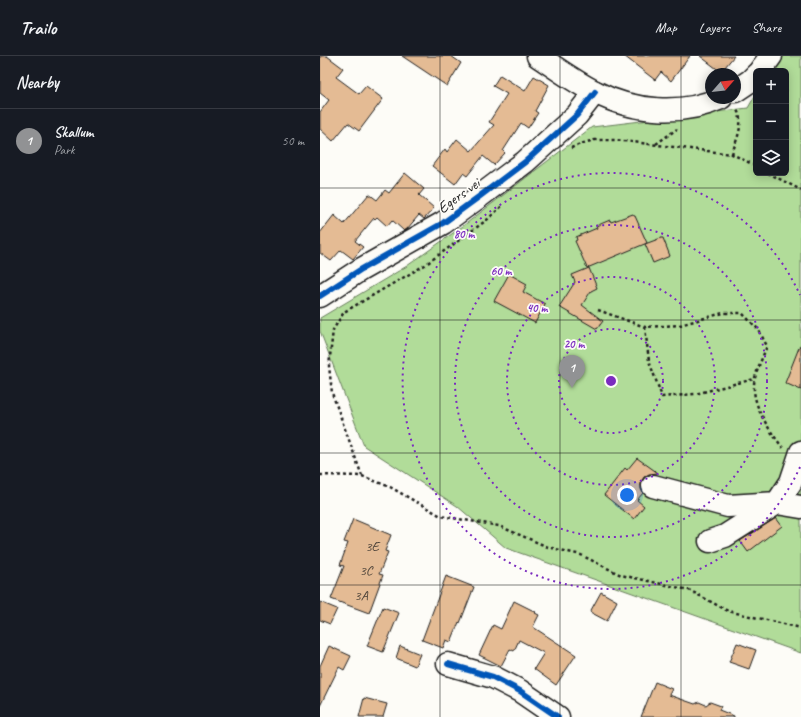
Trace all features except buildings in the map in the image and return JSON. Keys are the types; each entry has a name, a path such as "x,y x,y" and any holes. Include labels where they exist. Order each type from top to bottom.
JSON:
{"street":[{"path":"538,56 595,92 622,102 647,108 672,109 705,104"},
{"path":"762,68 771,56"},
{"path":"741,88 753,78"},
{"name":"Egers vei","path":"320,296 360,270 443,223 480,196 534,154 577,115 595,92"},
{"path":"710,541 725,536 777,502 791,482 799,459"},
{"path":"653,486 728,506 777,502 801,507"},
{"path":"448,664 493,677 520,691 558,717"}],"path":[{"path":"732,154 740,129 740,115 734,104"},
{"path":"566,151 580,144 594,140 616,140 732,154 753,164"},
{"path":"774,176 801,190"},
{"path":"362,476 345,433 332,393 329,366 333,330 344,312 425,264 488,219 504,204"},
{"path":"598,310 645,327 680,325 723,313 742,313 758,329 767,346 754,379 754,398 768,430 799,459"},
{"path":"645,327 649,361 662,397 695,394 754,379"},
{"path":"320,475 362,476 390,487 441,516 499,526 548,547 580,555 621,575 689,590 728,611 801,628"}],"green space":[{"path":"779,56 801,56 801,653 506,548 457,506 364,446 320,331 320,318 407,266 463,226 592,127 748,108 753,99 753,176 789,176 789,68 772,68"}],"cycle path":[{"path":"320,296 360,270 443,223 480,196 525,162 577,115 595,92"},
{"path":"448,664 493,677 520,691 558,717"}],"place":[{"name":"Skallum","path":"572,388"}]}
